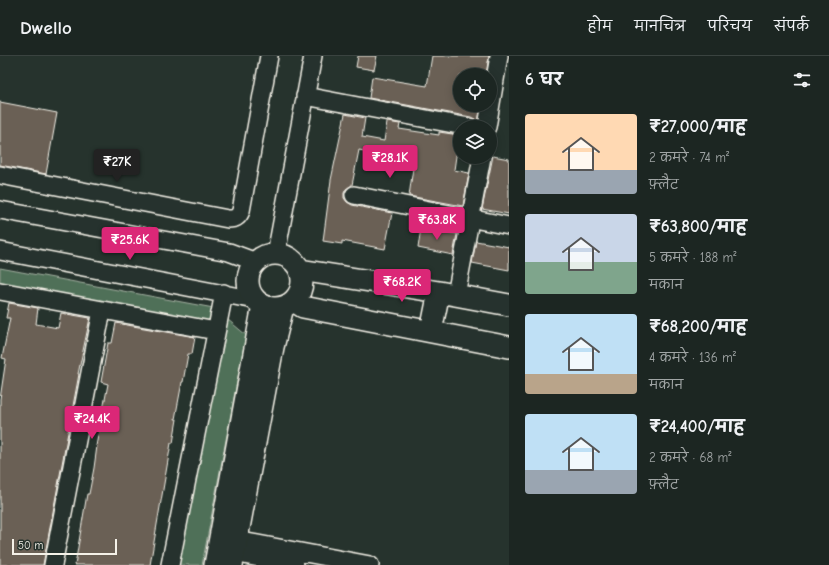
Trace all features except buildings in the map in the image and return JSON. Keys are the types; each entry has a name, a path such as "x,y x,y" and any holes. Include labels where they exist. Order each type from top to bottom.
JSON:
{"main road":[{"path":"274,303 300,292 302,282 300,270 295,263 286,256 276,254 265,256 256,262 250,270 248,280 250,292 274,303 431,331 509,347"},
{"path":"300,270 447,294 509,306"},
{"path":"431,331 447,294"},
{"path":"234,553 273,347 274,303"},
{"path":"215,565 274,303"}],"street":[{"path":"0,175 234,219 238,217 241,211 269,56"},
{"path":"276,254 313,56"},
{"path":"488,120 499,56"},
{"path":"305,96 453,124"},
{"path":"447,294 471,218 481,164"},
{"path":"354,195 509,226"},
{"path":"0,210 229,252 256,262"},
{"path":"0,251 274,303"},
{"path":"0,291 216,331"},
{"path":"170,565 224,293"},
{"path":"53,565 102,310"},
{"path":"234,553 295,565"},
{"path":"234,553 370,565"}],"green space":[{"path":"0,268 219,309 227,319 246,335 202,565 175,565 218,326 0,285"}]}
